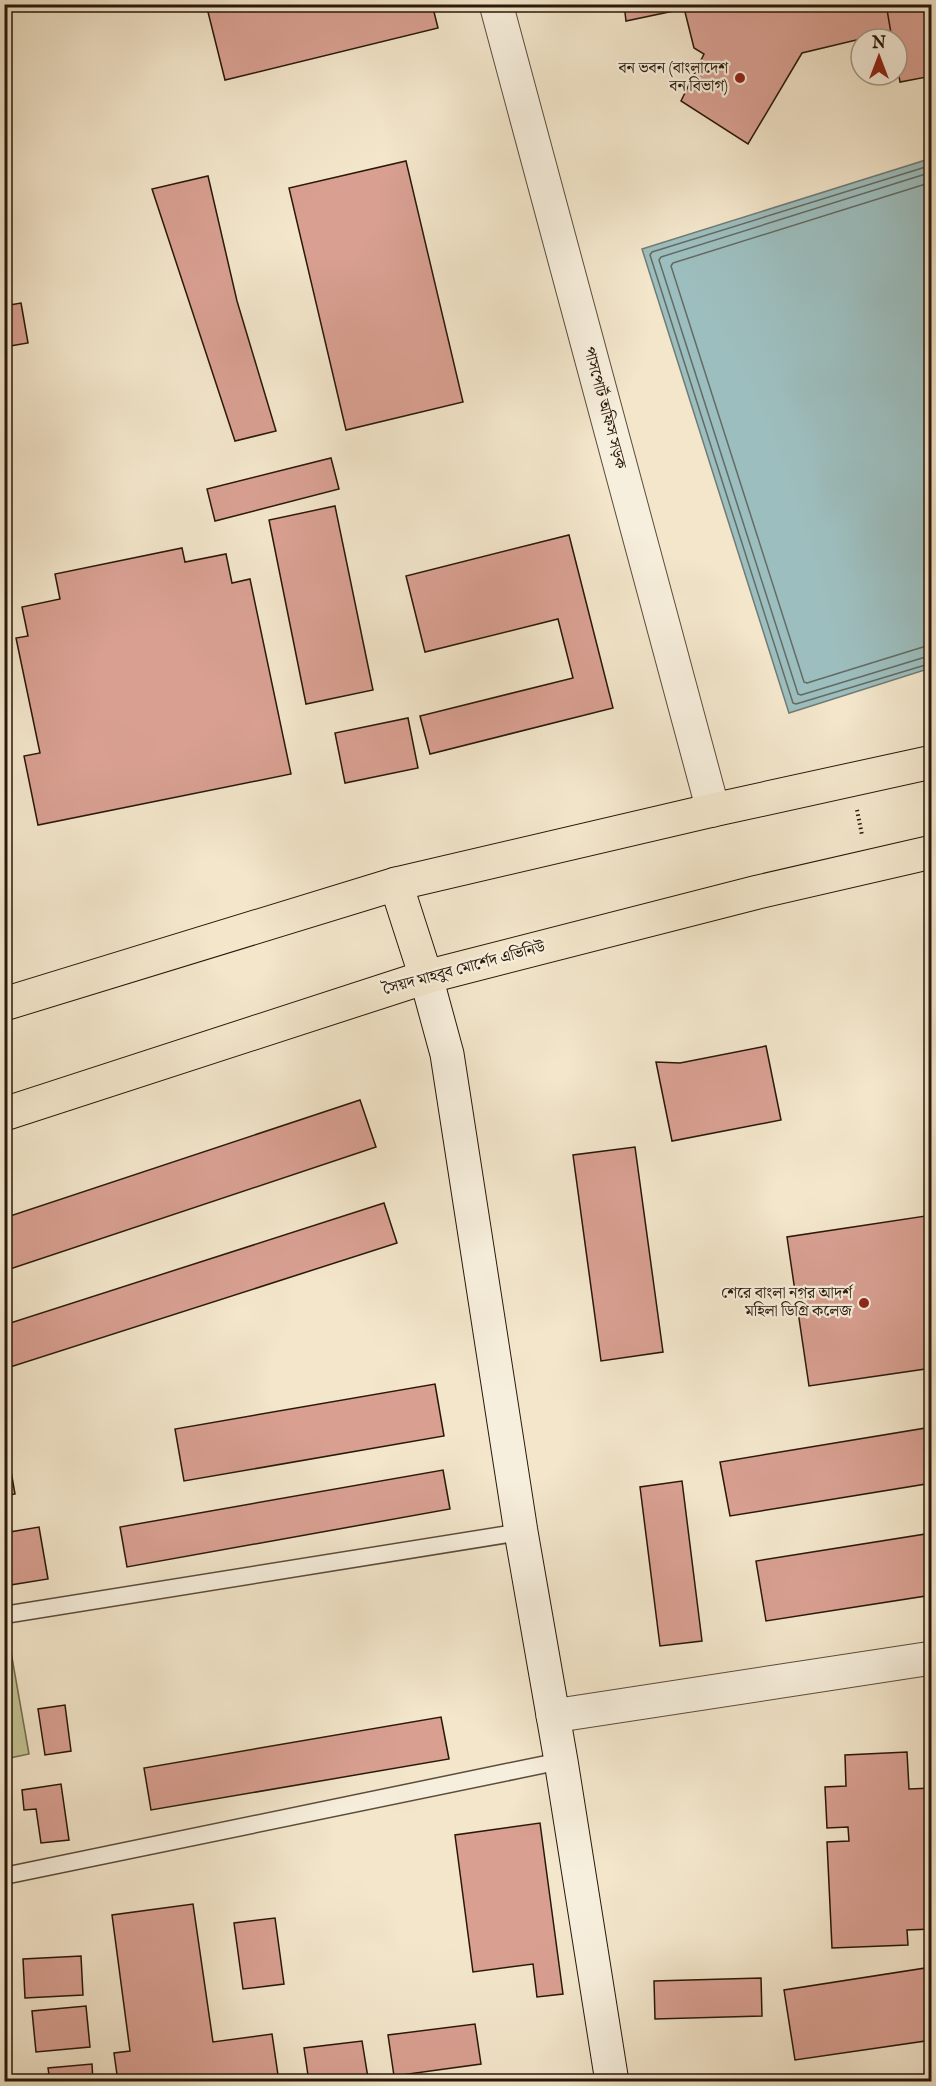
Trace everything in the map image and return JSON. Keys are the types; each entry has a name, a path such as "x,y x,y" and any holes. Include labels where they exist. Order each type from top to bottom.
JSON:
{"main road":[{"path":"4,1004 396,884 713,810 932,762"},
{"name":"সৈয়দ মাহবুব মোর্শেদ এভিনিউ","path":"4,1114 426,977 758,892 932,852"},
{"path":"396,884 426,977"}],"street":[{"name":"পাসপোর্ট অফিস সড়ক","path":"496,4 713,810"},
{"path":"426,977 447,1054 521,1532 561,1761 612,2082"},
{"path":"553,1716 932,1658"}],"lane":[{"path":"4,1615 521,1532"},
{"path":"4,1876 561,1761"}],"path":[{"path":"850,780 869,866"}],"green space":[{"path":"8,1635 29,1754 5,1759 4,1636"}],"water":[{"path":"929,159 932,166 931,668 789,713 642,249"}],"building":[{"path":"206,4 432,4 438,28 225,80"},
{"path":"624,4 707,4 626,21"},
{"name":"বন ভবন (বাংলাদেশ বন বিভাগ)","path":"683,4 932,4 932,22 909,27 849,27 849,42 802,53 748,144 681,101 704,54 694,48"},
{"path":"886,4 932,4 932,76 909,80 909,27 890,27"},
{"path":"406,161 463,402 346,430 289,188"},
{"path":"208,176 237,301 276,431 235,441 152,189"},
{"path":"21,303 28,343 4,347 4,306"},
{"path":"331,458 339,489 215,521 207,489"},
{"path":"335,506 373,690 306,704 269,520"},
{"path":"569,535 613,708 430,754 420,716 573,678 558,619 425,652 406,576"},
{"path":"182,548 185,562 226,554 232,583 250,579 291,774 38,825 24,756 40,753 16,638 28,636 22,607 60,599 55,574"},
{"path":"408,718 418,768 345,783 335,733"},
{"path":"766,1046 781,1120 672,1141 656,1062 680,1063"},
{"path":"360,1100 376,1147 4,1271 4,1218"},
{"path":"635,1147 663,1352 601,1361 573,1155"},
{"path":"384,1203 397,1243 4,1369 4,1325"},
{"name":"শেরে বাংলা নগর আদর্শ মহিলা ডিগ্রি কলেজ","path":"932,1215 932,1368 809,1386 787,1237"},
{"path":"435,1384 444,1436 184,1481 175,1429"},
{"path":"932,1427 932,1483 730,1516 720,1462"},
{"path":"4,1448 7,1448 15,1494 4,1496"},
{"path":"443,1470 450,1509 127,1567 120,1527"},
{"path":"682,1481 702,1641 660,1646 640,1487"},
{"path":"39,1527 48,1579 4,1586 4,1533"},
{"path":"932,1533 932,1595 766,1621 756,1561"},
{"path":"65,1705 71,1751 45,1755 38,1709"},
{"path":"441,1717 449,1759 151,1810 144,1768"},
{"path":"907,1752 909,1789 932,1788 932,1929 907,1930 908,1945 832,1948 827,1842 849,1841 848,1827 827,1828 825,1787 846,1786 845,1755"},
{"path":"61,1784 69,1840 41,1843 36,1809 24,1810 22,1790"},
{"path":"540,1823 563,1994 537,1997 533,1964 473,1972 455,1835"},
{"path":"193,1904 213,2042 272,2034 279,2082 118,2082 114,2053 130,2051 112,1915"},
{"path":"275,1918 284,1984 243,1989 234,1923"},
{"path":"81,1956 83,1995 25,1998 23,1959"},
{"path":"932,1967 932,2040 795,2060 784,1990"},
{"path":"761,1978 762,2016 655,2019 654,1981"},
{"path":"86,2006 90,2047 36,2052 32,2011"},
{"path":"475,2024 481,2064 394,2076 388,2035"},
{"path":"362,2041 368,2078 343,2082 309,2082 304,2048"},
{"path":"92,2064 93,2082 50,2082 48,2068"},
{"path":"932,2077 932,2082 901,2082"}],"place":[{"name":"বন ভবন (বাংলাদেশ বন বিভাগ)","path":"740,78"},
{"name":"শেরে বাংলা নগর আদর্শ মহিলা ডিগ্রি কলেজ","path":"864,1303"}]}
